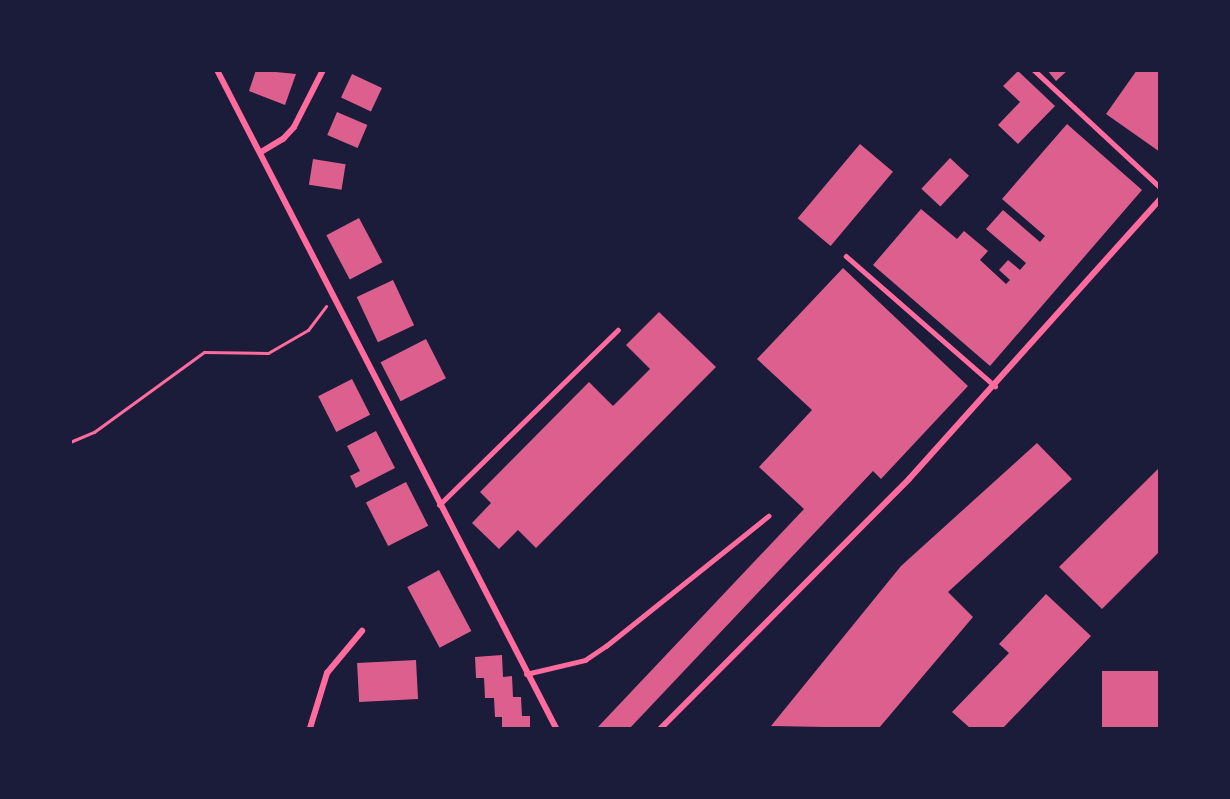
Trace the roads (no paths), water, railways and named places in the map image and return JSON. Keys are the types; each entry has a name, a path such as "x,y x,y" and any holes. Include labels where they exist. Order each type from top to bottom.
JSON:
{"street":[{"path":"217,70 556,729"},
{"path":"261,152 284,139 294,127 323,70"},
{"path":"661,729 909,479 995,386 1160,199"},
{"path":"310,729 327,673 344,649 362,631"}],"lane":[{"path":"1034,70 1160,187"},
{"path":"846,256 995,386"},
{"path":"439,505 618,330"},
{"path":"526,674 585,660 606,646 768,516"}]}
